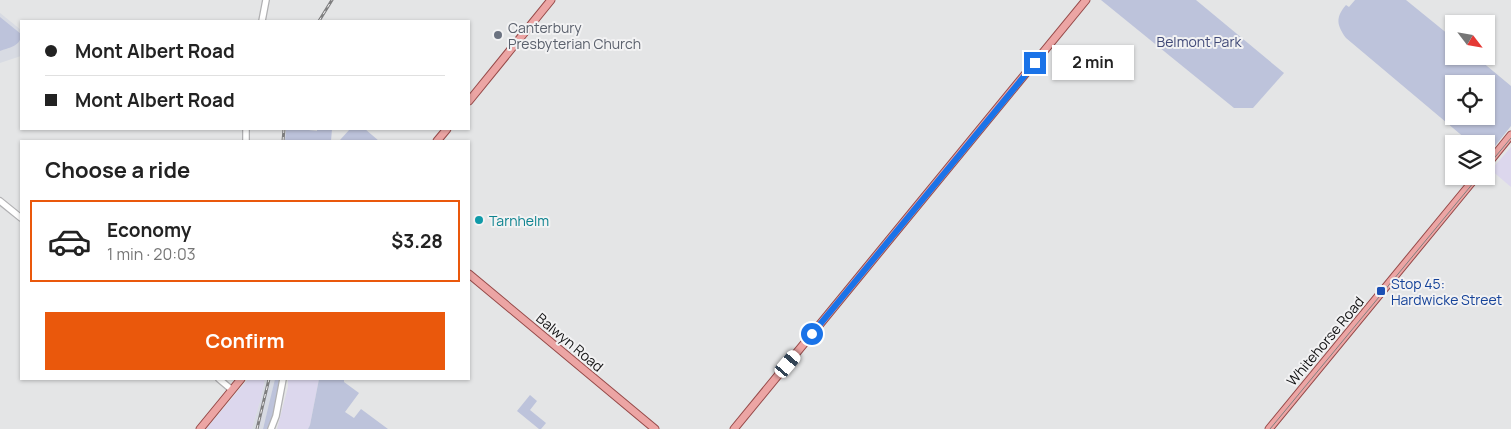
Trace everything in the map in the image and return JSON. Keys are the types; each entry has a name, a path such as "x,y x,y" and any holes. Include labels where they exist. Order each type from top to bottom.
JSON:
{"main road":[{"path":"470,100 551,0"},
{"path":"734,429 1086,0"},
{"path":"438,140 446,130"},
{"path":"1495,155 1511,135"},
{"name":"Whitehorse Road","path":"1269,429 1471,185"},
{"name":"Balwyn Road","path":"470,275 655,429"},
{"path":"200,429 240,380"}],"street":[{"path":"262,20 266,0"},
{"path":"0,201 20,217"},
{"path":"220,380 232,390"},
{"path":"271,429 276,416 283,380"}],"shaded area":[{"path":"0,13 20,29 20,56 0,63"},
{"path":"1511,147 1511,187 1495,173 1495,165"},
{"path":"247,380 265,380 252,429 206,429"},
{"path":"265,380 275,380 263,429 252,429"},
{"path":"288,380 319,380 308,429 277,429 288,387"}],"green space":[{"name":"Belmont Park","path":"1101,0 1196,0 1284,73 1253,108 1234,108"},
{"path":"1355,0 1406,0 1445,32 1445,65 1486,65 1511,86 1511,126 1495,146 1495,135 1461,135 1449,125 1495,125 1495,75 1445,75 1445,121 1346,38 1338,22 1340,14 1346,5 1349,7"},
{"path":"0,17 20,33 20,40 17,44 0,51"},
{"path":"286,130 332,130 331,140 285,140"},
{"path":"349,130 366,130 378,140 340,140"},
{"path":"275,380 281,380 269,429 263,429"},
{"path":"319,380 344,380 344,382 359,393 345,412 354,418 361,409 388,429 308,429"},
{"path":"530,395 537,401 530,410 546,423 541,429 517,411"}],"tram line":[{"path":"1495,157 1511,138"},
{"path":"1270,429 1472,185"}],"railway":[{"path":"320,20 332,0"},
{"path":"283,140 284,130"},
{"path":"257,429 269,380"}],"place":[{"name":"Canterbury Presbyterian Church","path":"498,35"},
{"name":"Tarnhelm","path":"479,220"},
{"name":"Stop 45: Hardwicke Street","path":"1381,291"}],"route":[{"path":"812,334 1035,63"}]}
